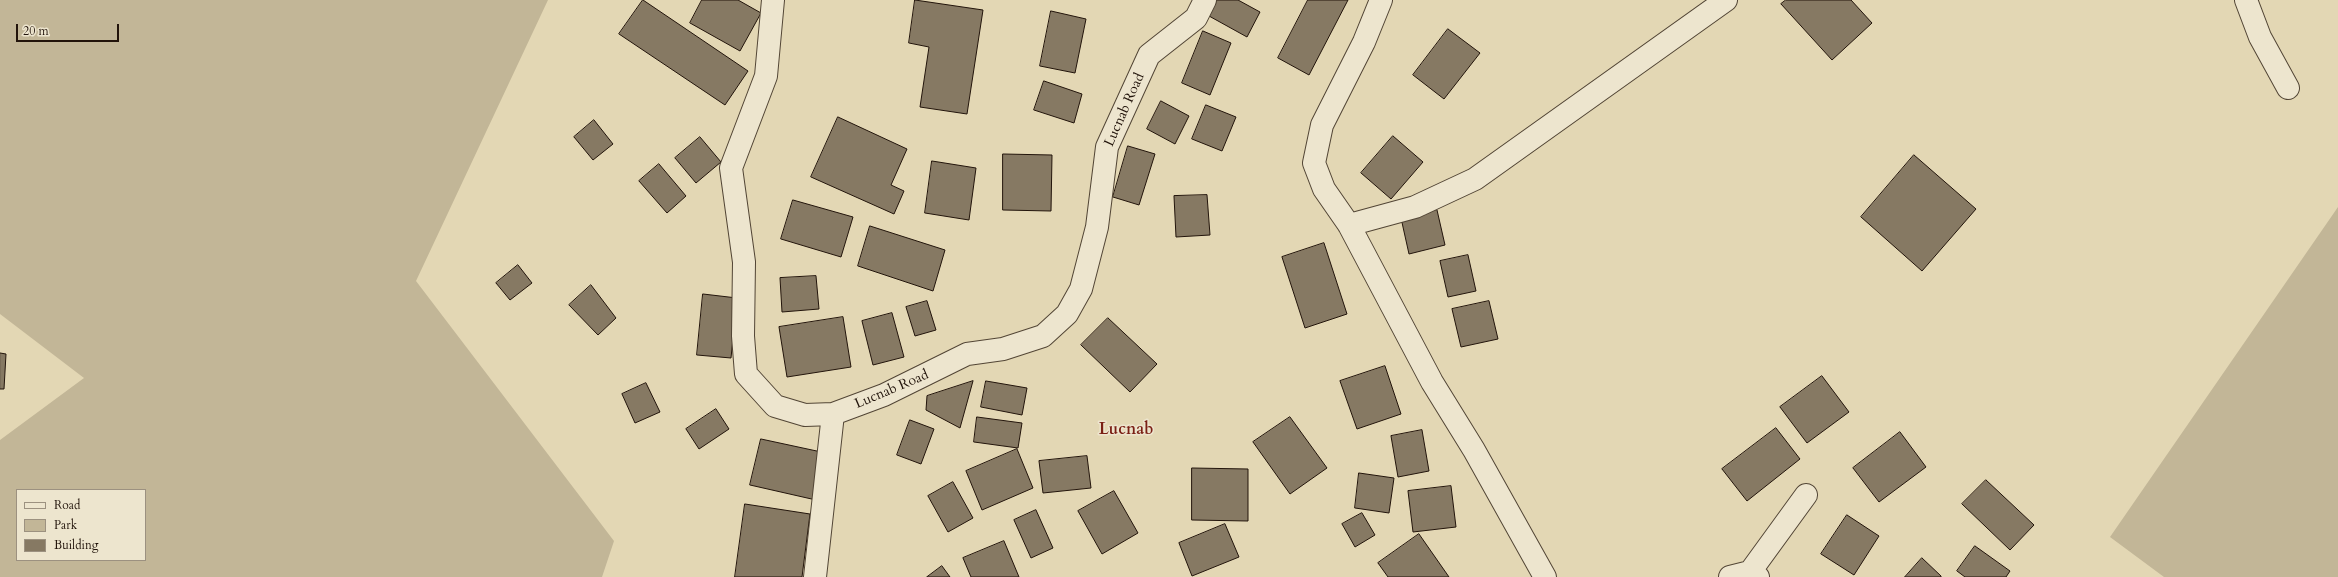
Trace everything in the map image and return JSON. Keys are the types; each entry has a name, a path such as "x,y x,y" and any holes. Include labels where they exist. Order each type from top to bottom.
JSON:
{"street":[{"name":"Lucnab Road","path":"773,0 766,76 731,168 744,262 743,336 746,374 774,406 804,416 833,414 884,395 967,354 1003,349 1043,336 1067,314 1081,289 1097,227 1107,148 1149,55 1196,18 1205,0"},
{"path":"1381,0 1364,42 1322,125 1314,163 1324,189 1349,224 1432,382 1474,450 1546,577"},
{"path":"1349,224 1415,206 1475,179 1726,0"},
{"path":"2246,0 2260,37 2288,88"},
{"path":"815,577 833,414"},
{"path":"1746,575 1806,495"}],"green space":[{"path":"0,0 548,0 416,281 614,541 602,577 0,577 0,440 84,378 0,314"},
{"path":"2338,207 2338,577 2164,577 2110,537"}],"building":[{"path":"643,0 748,71 725,105 619,34"},
{"path":"702,0 738,0 761,13 740,51 690,23"},
{"path":"915,0 983,10 967,114 920,107 929,47 909,43"},
{"path":"1217,0 1238,0 1260,12 1247,37 1209,16"},
{"path":"1308,0 1348,0 1309,75 1278,58"},
{"path":"1786,0 1851,0 1872,23 1832,60 1781,4"},
{"path":"1051,11 1086,19 1075,73 1040,66"},
{"path":"1448,29 1480,53 1444,99 1413,75"},
{"path":"1203,31 1231,43 1210,95 1182,83"},
{"path":"1044,81 1082,94 1074,123 1034,110"},
{"path":"1161,101 1189,116 1175,144 1147,129"},
{"path":"1206,105 1236,117 1222,151 1192,139"},
{"path":"838,117 907,149 891,185 904,191 894,214 811,177"},
{"path":"594,120 613,144 593,160 574,137"},
{"path":"1393,136 1423,162 1391,199 1361,173"},
{"path":"700,137 721,162 696,183 675,158"},
{"path":"1128,146 1155,154 1139,205 1113,197"},
{"path":"1003,154 1052,155 1051,211 1003,210"},
{"path":"1914,155 1976,209 1922,271 1861,217"},
{"path":"932,161 976,168 969,220 925,213"},
{"path":"659,164 686,196 667,213 639,181"},
{"path":"1207,195 1210,235 1176,237 1174,196"},
{"path":"793,200 853,217 841,257 781,239"},
{"path":"1437,210 1445,245 1409,254 1401,218"},
{"path":"870,226 945,250 933,291 858,266"},
{"path":"1324,243 1347,314 1305,328 1282,257"},
{"path":"1468,255 1476,291 1448,297 1440,261"},
{"path":"518,265 532,283 510,300 496,283"},
{"path":"816,276 819,309 782,312 780,278"},
{"path":"591,285 616,318 598,335 569,305"},
{"path":"703,294 737,298 731,358 697,355"},
{"path":"927,301 936,330 915,336 906,307"},
{"path":"1489,301 1498,339 1461,347 1452,309"},
{"path":"892,313 904,357 873,365 862,321"},
{"path":"843,317 851,367 787,377 779,327"},
{"path":"1108,318 1157,364 1130,392 1081,345"},
{"path":"0,353 6,354 4,389 0,389"},
{"path":"1385,366 1401,414 1357,429 1340,381"},
{"path":"1822,376 1849,412 1807,443 1780,407"},
{"path":"973,381 960,428 926,410 927,396"},
{"path":"986,381 1027,388 1022,415 981,407"},
{"path":"646,383 660,412 635,423 622,394"},
{"path":"716,409 729,429 699,449 686,429"},
{"path":"977,417 1022,423 1018,448 974,442"},
{"path":"1290,417 1327,468 1290,494 1253,442"},
{"path":"910,420 934,429 921,464 897,455"},
{"path":"1776,428 1800,459 1747,501 1722,469"},
{"path":"1422,430 1429,471 1398,477 1391,436"},
{"path":"1900,432 1926,467 1879,502 1853,468"},
{"path":"761,439 826,453 816,500 750,485"},
{"path":"1017,449 1033,488 982,510 966,471"},
{"path":"1087,456 1091,488 1043,493 1039,461"},
{"path":"1192,468 1248,469 1248,521 1192,520"},
{"path":"1359,473 1394,478 1389,513 1355,508"},
{"path":"1986,480 2034,525 2010,550 1962,504"},
{"path":"953,482 973,518 948,532 928,496"},
{"path":"1451,486 1456,527 1413,532 1408,491"},
{"path":"1114,491 1138,533 1102,554 1078,511"},
{"path":"745,504 810,514 802,577 735,577"},
{"path":"1036,510 1053,548 1031,558 1014,520"},
{"path":"1362,513 1375,535 1355,547 1342,524"},
{"path":"1847,515 1879,536 1854,575 1821,554"},
{"path":"1225,524 1239,557 1192,576 1179,543"},
{"path":"1419,534 1449,577 1388,577 1378,563"},
{"path":"1004,541 1019,577 971,577 963,558"},
{"path":"1975,546 2010,571 2006,577 1965,577 1957,571"},
{"path":"1922,558 1941,576 1941,577 1905,577"},
{"path":"942,566 950,577 927,577"}],"district":[{"name":"Lucnab","path":"1126,430"}]}
